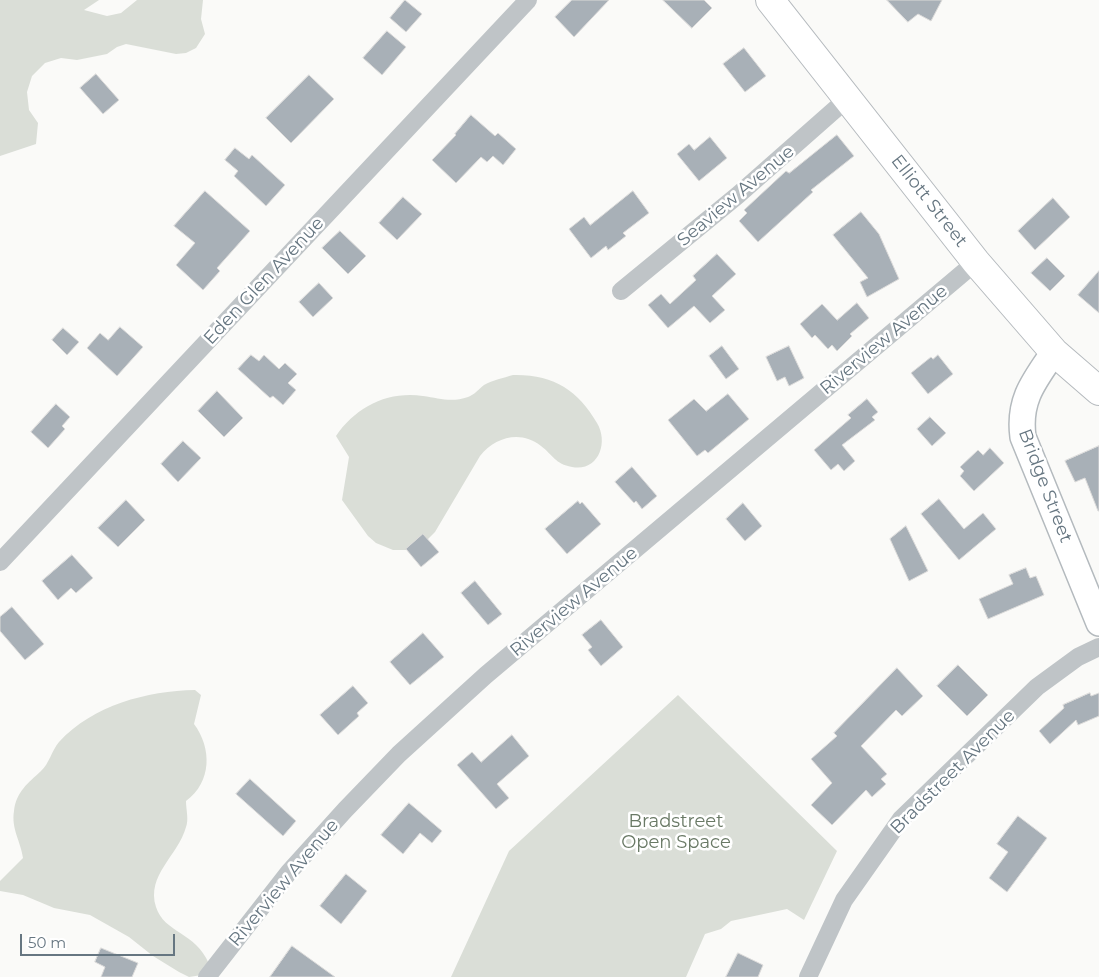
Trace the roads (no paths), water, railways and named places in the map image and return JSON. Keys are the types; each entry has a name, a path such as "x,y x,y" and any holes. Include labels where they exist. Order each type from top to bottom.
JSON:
{"main road":[{"name":"Elliott Street","path":"770,0 976,262 1054,352 1099,391"},
{"name":"Bridge Street","path":"1054,352 1026,395 1021,420 1023,437 1099,623"}],"street":[{"name":"Eden Glen Avenue","path":"0,562 528,0"},
{"name":"Seaview Avenue","path":"621,291 746,189 848,98"},
{"name":"Riverview Avenue","path":"207,977 289,872 399,754 486,675 976,262"},
{"name":"Bradstreet Avenue","path":"808,977 844,900 901,819 1037,687 1078,657 1099,647"}],"park label":[{"name":"Bradstreet Open Space","path":"676,832"}]}
